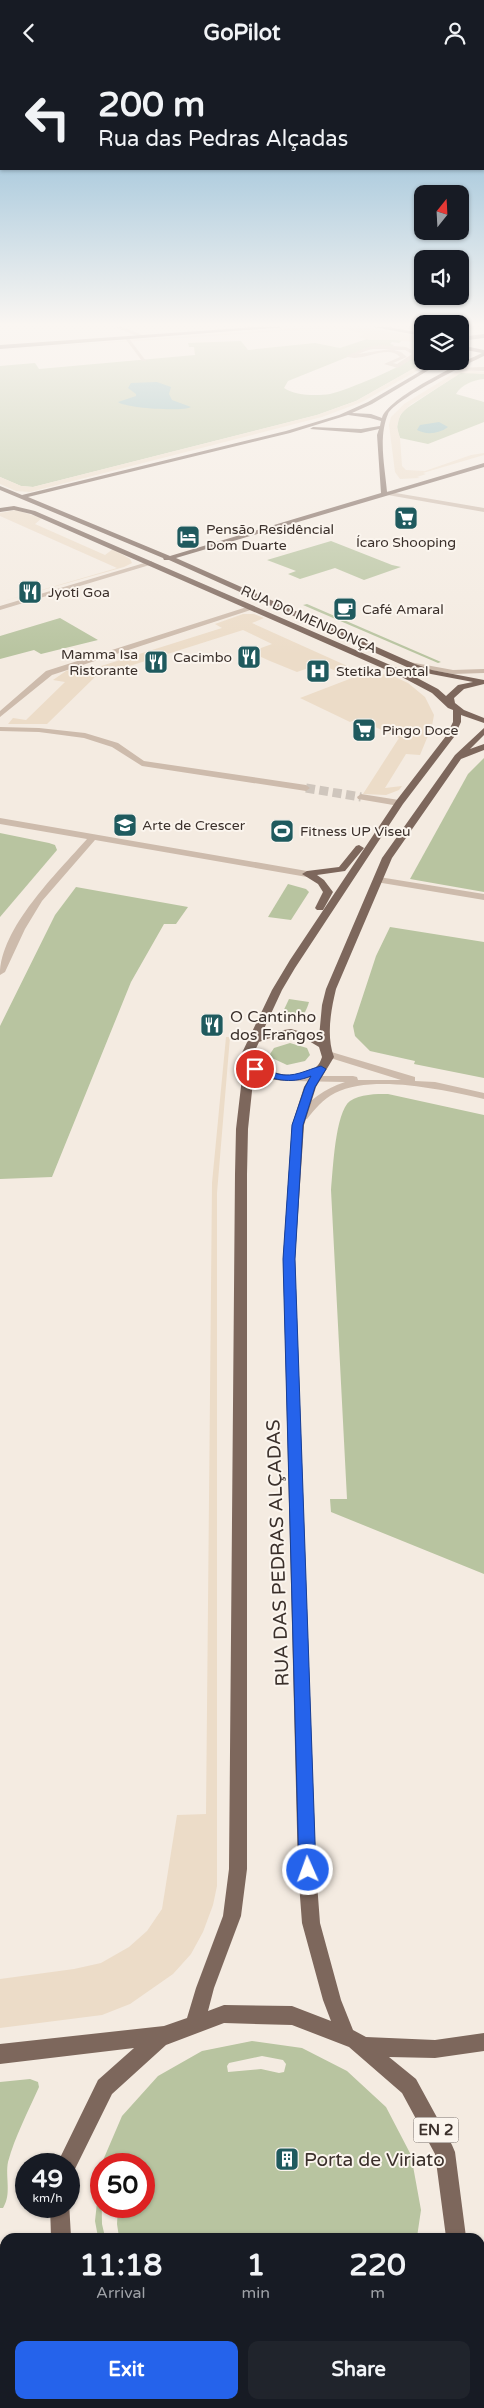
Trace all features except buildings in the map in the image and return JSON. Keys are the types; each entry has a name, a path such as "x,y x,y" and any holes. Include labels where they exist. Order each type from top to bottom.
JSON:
{"main road":[{"path":"0,509 13,501 35,493 127,473 271,436"},
{"path":"366,436 381,445"},
{"path":"380,436 384,493"},
{"path":"152,563 484,465"},
{"path":"13,501 50,497 85,488 127,473"},
{"path":"0,488 11,492 35,493"},
{"path":"11,492 13,501 72,529 101,537 139,553 168,558"},
{"path":"41,505 41,501 50,497"},
{"path":"13,501 41,505 168,558"},
{"path":"13,501 111,534"},
{"path":"0,509 14,508 33,512"},
{"name":"RUA DO MENDONÇA","path":"72,529 253,607 424,684 444,697 454,708 484,721"},
{"path":"144,548 165,551 199,549"},
{"name":"RUA DO MENDONÇA","path":"199,549 192,556 190,563 207,576"},
{"name":"RUA DO MENDONÇA","path":"168,558 402,662"},
{"path":"402,662 431,672 483,682"},
{"path":"292,966 397,806 450,737 457,722 450,697 452,693 470,685 483,682"},
{"name":"RUA DAS PEDRAS ALÇADAS","path":"346,2035 332,2000 311,1923 308,1870 289,1269 298,1125 305,1102 318,1073 326,1063 327,1005 331,989 388,858 401,836 458,757 484,730"},
{"path":"458,757 484,747"},
{"path":"307,874 342,869 384,815 397,806"},
{"name":"RUA DAS PEDRAS ALÇADAS","path":"196,2021 205,1988 232,1916 238,1869 241,1175 242,1129 249,1062 247,1055 249,1047 256,1039 277,990 292,966 328,894 324,885 307,874"},
{"path":"256,1039 278,1033 291,1032 304,1034 326,1049"},
{"path":"249,1062 264,1073 288,1078"},
{"name":"EN 2","path":"70,2153 76,2135 92,2104 113,2077 137,2053 165,2035 196,2021 228,2013 261,2011 294,2015 326,2024 365,2046 405,2081 431,2117 449,2160 457,2208 456,2233"},
{"name":"EN 2","path":"0,2054 165,2035"},
{"name":"EN 2","path":"365,2046 435,2049 484,2042"},
{"path":"60,2218 61,2233"}],"street":[{"path":"384,493 484,510"},
{"path":"0,608 152,563"},
{"path":"0,715 49,673 253,607"},
{"name":"RUA DO MENDONÇA","path":"402,662 453,672 484,671"},
{"path":"0,729 39,730 85,736 115,745 142,763 306,789"},
{"path":"361,797 397,806"},
{"path":"0,821 307,874"},
{"path":"0,972 3,959 38,900 93,837"},
{"path":"379,880 484,897"},
{"path":"326,1049 442,1087 484,1096"},
{"path":"288,1078 318,1073 388,1083"},
{"path":"298,1125 311,1104 332,1088 358,1082 442,1087"}],"green space":[{"path":"0,436 233,436 33,487 21,486 0,477"},
{"path":"400,436 447,436 428,444"},
{"path":"331,541 401,567 364,580 335,568 300,579 288,574 296,571 267,560"},
{"path":"307,604 441,662 438,663 303,605"},
{"path":"60,618 98,640 41,654 34,650 0,659 0,636"},
{"path":"484,758 484,892 410,879 468,774"},
{"path":"0,833 49,843 55,845 57,850 0,917"},
{"path":"288,884 306,889 309,892 291,920 268,917"},
{"path":"76,887 188,907 176,924 164,924 131,982 52,1177 0,1179 0,1026 55,915"},
{"path":"390,927 484,942 484,1078 414,1064 415,1061 370,1051 355,1036 353,1026 376,956"},
{"path":"289,999 309,1002 305,1012 295,1021 281,1016"},
{"path":"290,1043 307,1048 310,1055 305,1061 287,1065 272,1058 270,1054 274,1048"},
{"path":"373,1094 388,1094 484,1115 484,1574 331,1512 330,1499 347,1499 331,1190 336,1143 341,1117 350,1101"},
{"path":"252,2041 302,2048 347,2071 386,2107 411,2155 421,2210 418,2233 118,2233 117,2218 155,2218 155,2153 106,2153 122,2116 158,2076 202,2051","holes":["262,2056 283,2060 286,2064 284,2072 279,2073 261,2069 228,2072 227,2066 229,2063"]},
{"path":"30,2079 38,2082 39,2087 11,2152 7,2168 8,2191 6,2203 3,2208 0,2208 0,2082"},
{"path":"95,2218 102,2218 104,2233 97,2233"}],"shaded area":[{"path":"233,436 247,436 30,492 16,491 0,484 0,477 21,486 33,487"},
{"path":"390,436 400,436 402,466 406,470 425,471 471,455 484,453 484,455 423,473 426,474 417,477 420,478 400,479 395,472"},
{"path":"16,510 42,518 35,524 105,555 113,549 130,559 132,563 124,567 0,602 117,568 0,516 0,513"},
{"path":"243,614 254,614 264,618 252,623 374,678 387,673 408,683 425,697 434,715 432,726 420,755 406,754 385,788 402,786 399,790 386,795 363,794 399,738 358,719 350,722 300,698 352,678 320,664 297,672 270,661 250,652 272,644 243,630 95,677 47,724 8,724 13,718 26,720 65,682 53,680 66,671 74,668 82,672 222,628 215,624"},
{"path":"226,1037 230,1037 217,1193 217,1886 213,1905 203,1932 191,1954 173,1974 130,2004 102,2015 0,2028 0,1979 74,1969 101,1963 129,1947 147,1931 162,1909 177,1815 206,1814 212,1183"}],"tunnel":[{"path":"306,788 361,797"}],"place":[{"name":"Ícaro Shooping","path":"406,518"},
{"name":"Pensão Residêncial Dom Duarte","path":"188,537"},
{"name":"Jyoti Goa","path":"30,592"},
{"name":"Café Amaral","path":"345,609"},
{"name":"Cacimbo","path":"249,657"},
{"name":"Mamma Isa Ristorante","path":"156,662"},
{"name":"Stetika Dental","path":"318,671"},
{"name":"Pingo Doce","path":"364,730"},
{"name":"Arte de Crescer","path":"125,825"},
{"name":"Fitness UP Viseu","path":"282,831"},
{"name":"O Cantinho dos Frangos","path":"212,1025"},
{"name":"Porta de Viriato","path":"287,2159"}],"route":[{"path":"255,1069 276,1077 288,1078 312,1074 321,1069 310,1087 298,1125 289,1259 308,1870"}]}
